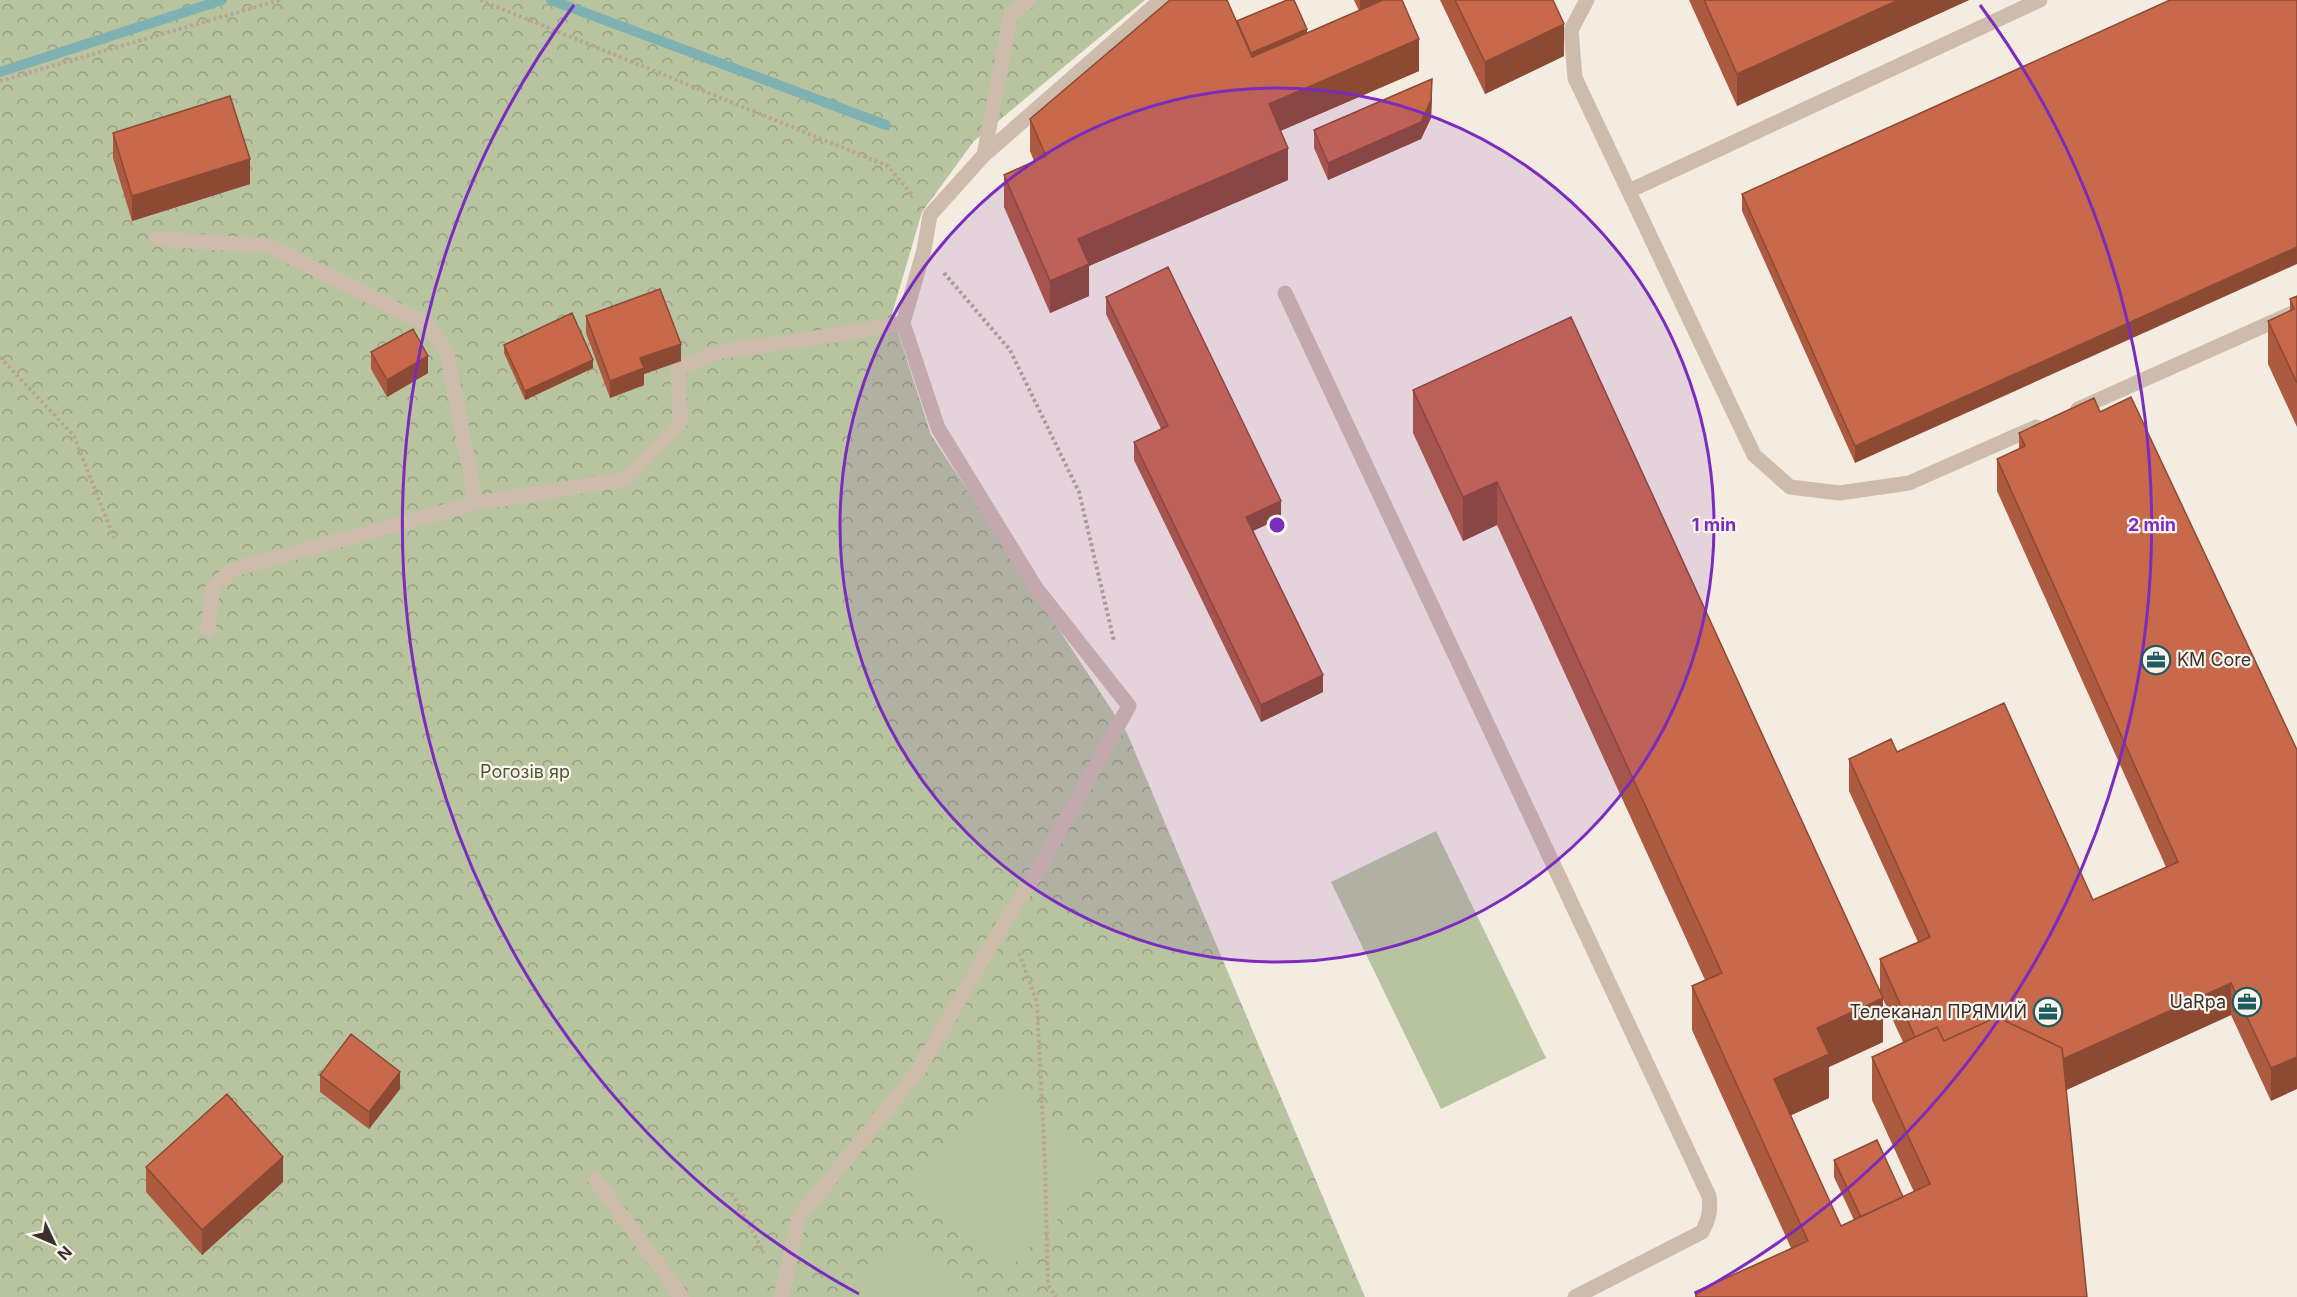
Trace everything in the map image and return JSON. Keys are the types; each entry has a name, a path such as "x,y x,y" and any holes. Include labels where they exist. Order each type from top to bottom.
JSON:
{"lane":[{"path":"984,155 1011,14 1029,0"},
{"path":"782,1293 798,1217 918,1071 1006,920 1038,872 1129,706 1036,588 938,428 903,323 924,250 930,215 984,155 1161,0"},
{"path":"1587,0 1571,30 1575,78 1754,455 1790,486 1840,493 1909,483 2297,311"},
{"path":"1629,192 2040,0"},
{"path":"157,239 268,246 428,326 447,353 476,503"},
{"path":"1285,293 1709,1196 1711,1209 1702,1232 1575,1297"},
{"path":"208,629 213,587 234,569 476,503 626,479 680,423 678,369 687,364 716,352 903,323"},
{"path":"595,1179 682,1297"}],"path":[{"path":"0,81 280,0"},
{"path":"480,0 888,166 930,215"},
{"path":"924,250 1010,350 1079,492 1116,650"},
{"path":"0,357 74,436 114,538"},
{"path":"1006,920 1037,1003 1048,1285 1056,1297"},
{"path":"732,1193 782,1293"}],"green space":[{"name":"Рогозів яр","path":"0,0 1145,0 974,141 922,212 892,314 931,435 1127,733 1365,1297 0,1297"},
{"path":"1436,831 1546,1058 1441,1109 1331,882"},
{"path":"1013,1083 1104,1172 1004,1274 913,1185"},
{"path":"911,1235 975,1297 850,1297"}],"building":[{"path":"1170,0 1227,0 1252,57 1383,0 1402,0 1419,39 1269,104 1288,148 1078,239 1089,264 1050,281 1004,175 1046,156 1030,119"},
{"path":"1287,0 1294,0 1307,29 1251,53 1237,21"},
{"path":"1455,0 1553,0 1564,24 1485,62"},
{"path":"1704,0 1898,0 1737,74"},
{"path":"2170,0 2297,0 2297,247 1855,446 1742,194"},
{"path":"1432,79 1431,100 1421,122 1328,163 1314,130"},
{"path":"230,96 250,159 132,196 113,133"},
{"path":"1168,267 1281,501 1246,517 1323,675 1261,705 1134,442 1168,426 1106,297"},
{"path":"660,289 681,344 640,358 644,368 610,381 586,316"},
{"path":"2297,296 2297,383 2268,321 2294,309 2290,299"},
{"path":"572,313 593,360 525,391 504,345"},
{"path":"1571,317 1883,998 1817,1028 1829,1054 1774,1079 1841,1226 1930,1184 1872,1057 1937,1027 1944,1041 1997,1017 2062,1048 2087,1297 1697,1297 1695,1292 1808,1241 1692,986 1722,973 1497,482 1463,497 1413,390"},
{"path":"413,329 428,356 387,380 371,352"},
{"path":"2131,397 2297,750 2297,1057 2271,1068 2231,983 2063,1059 2062,1048 1997,1017 1944,1041 1937,1027 1915,1037 1880,959 1930,937 1849,759 1891,739 1897,752 2004,703 2093,900 2178,862 1997,459 2025,446 2019,433 2094,398 2100,412"},
{"path":"351,1034 400,1072 369,1112 320,1075"},
{"path":"227,1094 283,1157 202,1230 146,1167"},
{"path":"1877,1140 1903,1197 1861,1217 1834,1160"}],"waterway":[{"path":"0,72 222,0"},
{"path":"551,0 886,125"}],"place":[{"name":"KM Core","path":"2156,660"},
{"name":"UaRpa","path":"2247,1002"},
{"name":"Телеканал ПРЯМИЙ","path":"2048,1012"}]}
